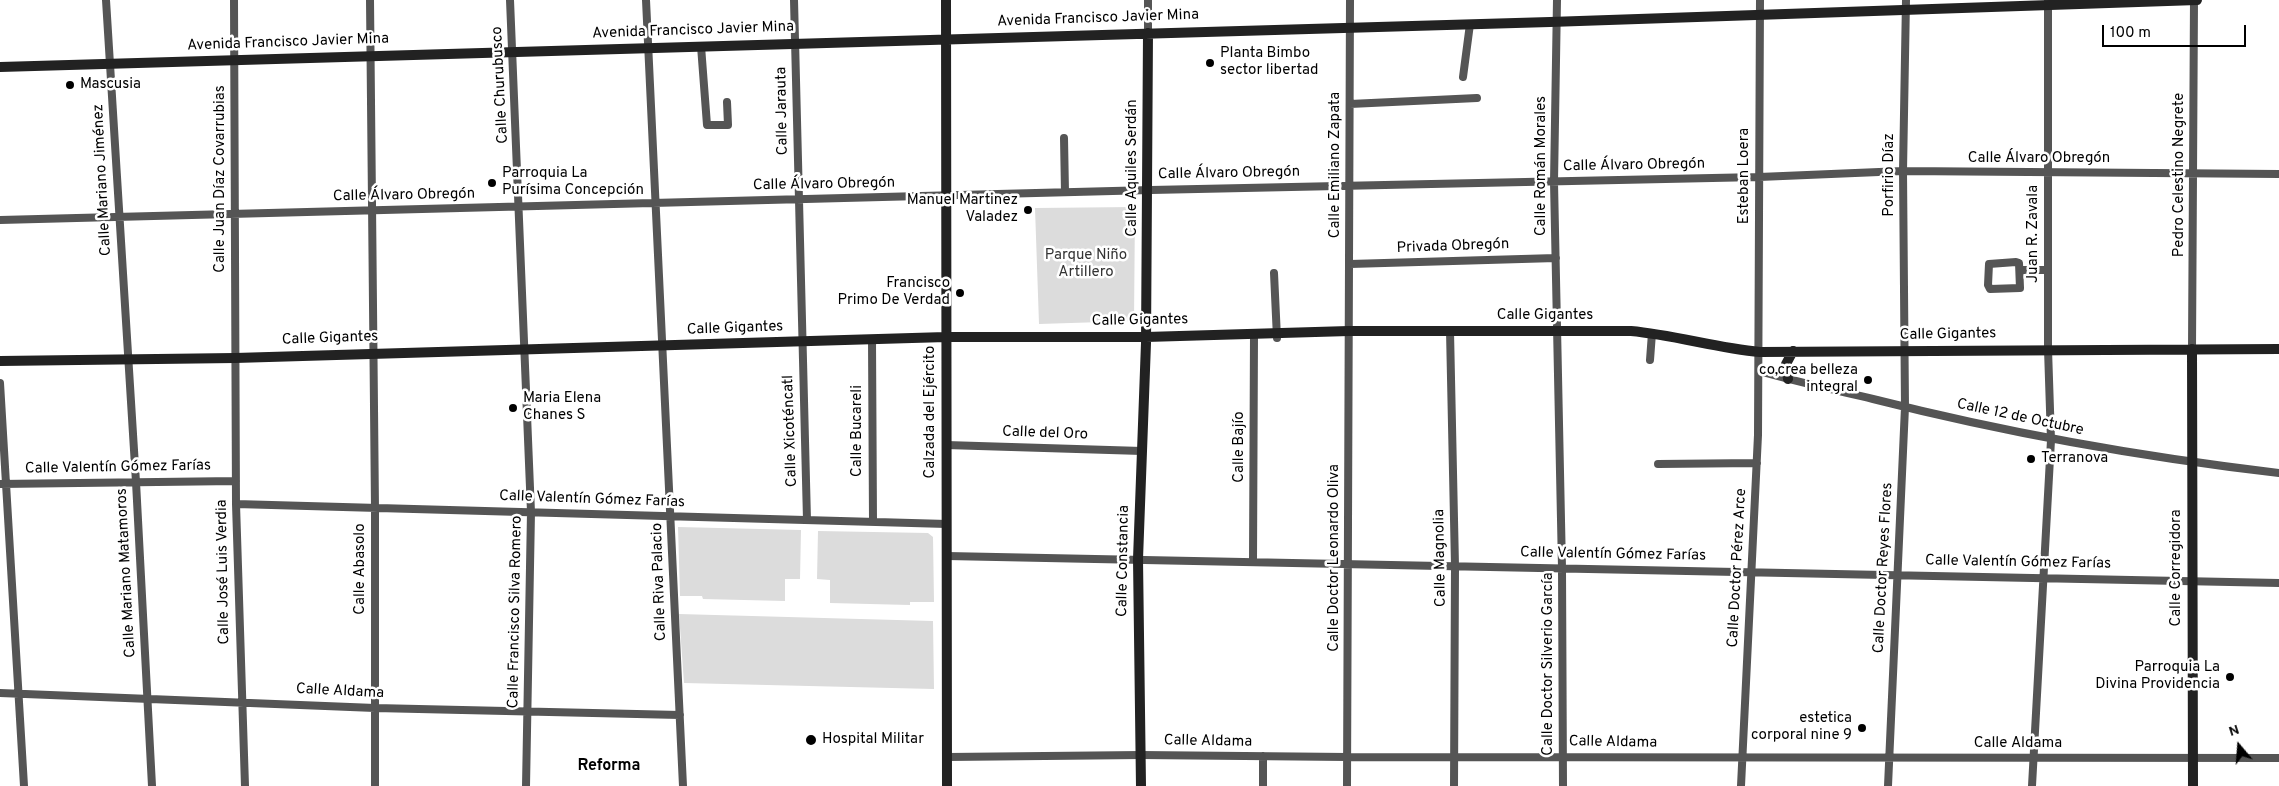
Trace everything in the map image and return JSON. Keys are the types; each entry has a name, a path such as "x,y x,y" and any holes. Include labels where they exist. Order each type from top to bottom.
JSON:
{"main road":[{"name":"Calzada del Ejército","path":"946,0 947,786"},
{"name":"Avenida Francisco Javier Mina","path":"0,67 946,38 1557,22 1760,14 1906,4 2196,0"},
{"name":"Calle Aquiles Serdán","path":"1146,337 1148,33"},
{"name":"Calle Gigantes","path":"0,361 236,358 946,337 1146,337 1254,334 1276,336 1349,331 1450,330 1652,333 1730,349 1760,352 2279,349"},
{"name":"Calle Constancia","path":"1141,786 1138,559 1146,337"},
{"name":"Calle Corregidora","path":"2192,349 2193,786"},
{"path":"1788,379 1786,364 1793,351"}],"street":[{"name":"Calle Mariano Jiménez","path":"106,0 127,359"},
{"name":"Calle Juan Díaz Covarrubias","path":"234,0 236,358"},
{"name":"Calle Abasolo","path":"370,0 375,508 375,786"},
{"name":"Calle Churubusco","path":"510,0 526,350"},
{"name":"Calle Riva Palacio","path":"646,0 672,516 683,786"},
{"name":"Calle Jarauta","path":"794,0 802,342"},
{"name":"Calle Aquiles Serdán","path":"1148,0 1148,33"},
{"name":"Calle Emiliano Zapata","path":"1349,331 1350,0"},
{"name":"Calle Román Morales","path":"1557,0 1554,182 1557,331"},
{"name":"Esteban Loera","path":"1760,0 1758,177 1760,352"},
{"name":"Pedro Celestino Negrete","path":"2192,349 2196,0"},
{"name":"Juan R. Zavala","path":"2032,786 2051,440 2048,349 2048,2"},
{"name":"Porfirio Díaz","path":"1904,351 1903,172 1906,4"},
{"path":"1463,77 1470,24"},
{"path":"701,46 707,125 728,125 726,102"},
{"path":"1350,104 1477,98"},
{"path":"1064,138 1064,192"},
{"name":"Calle Álvaro Obregón","path":"0,220 1903,172 2279,174"},
{"name":"Privada Obregón","path":"1350,264 1556,258"},
{"path":"2016,262 2019,263 2021,270 2020,288 1990,289 1988,285 1989,264 2016,262"},
{"path":"2021,270 2048,270"},
{"path":"1274,273 1276,336"},
{"name":"Calle Magnolia","path":"1450,330 1456,566 1454,786"},
{"name":"Calle Doctor Leonardo Oliva","path":"1347,786 1349,331"},
{"name":"Calle Doctor Silverio García","path":"1557,331 1562,568 1563,786"},
{"path":"1650,360 1652,333"},
{"name":"Calle Bajío","path":"1253,561 1254,334"},
{"name":"Calle Bucareli","path":"872,340 873,522"},
{"name":"Calle Xicoténcatl","path":"802,342 807,520"},
{"name":"Calle Francisco Silva Romero","path":"526,350 531,512 526,786"},
{"name":"Calle Doctor Reyes Flores","path":"1888,786 1905,407 1904,351"},
{"name":"Calle Doctor Pérez Arce","path":"1741,786 1757,463 1760,352"},
{"name":"Calle José Luis Verdia","path":"236,358 236,504 244,786"},
{"name":"Calle Mariano Matamoros","path":"127,359 136,482 152,786"},
{"name":"Calle 12 de Octubre","path":"1759,371 2051,440 2192,463 2279,473"},
{"path":"0,383 3,484 24,786"},
{"name":"Calle del Oro","path":"946,445 1142,451"},
{"path":"1658,464 1757,463"},
{"name":"Calle Valentín Gómez Farías","path":"3,484 236,480"},
{"name":"Calle Valentín Gómez Farías","path":"236,504 947,524"},
{"name":"Calle Valentín Gómez Farías","path":"947,556 2279,583"},
{"name":"Calle Aldama","path":"0,693 241,701 375,708 680,715"},
{"name":"Calle Aldama","path":"948,757 1141,755 1454,758 1563,756 2279,758"},
{"path":"1263,756 1263,786"}],"green space":[{"name":"Parque Niño Artillero","path":"1135,207 1134,321 1039,324 1035,208"},
{"path":"678,527 801,530 800,579 785,579 785,601 703,599 702,596 680,596"},
{"path":"818,531 928,533 933,537 934,602 910,602 910,605 830,603 830,580 817,579"},
{"path":"679,614 933,621 934,689 684,683"}],"place":[{"name":"Planta Bimbo sector libertad","path":"1210,63"},
{"name":"Mascusia","path":"70,85"},
{"name":"Parroquia La Purísima Concepción","path":"492,183"},
{"name":"Manuel Martinez Valadez","path":"1028,210"},
{"name":"Francisco Primo De Verdad","path":"960,293"},
{"name":"co,crea belleza integral","path":"1868,380"},
{"name":"Maria Elena Chanes S","path":"513,408"},
{"name":"Terranova","path":"2031,459"},
{"name":"Parroquia La Divina Providencia","path":"2230,677"},
{"name":"estetica corporal nine 9","path":"1862,728"},
{"name":"Hospital Militar","path":"811,740"}],"district":[{"name":"Reforma","path":"609,767"}]}
